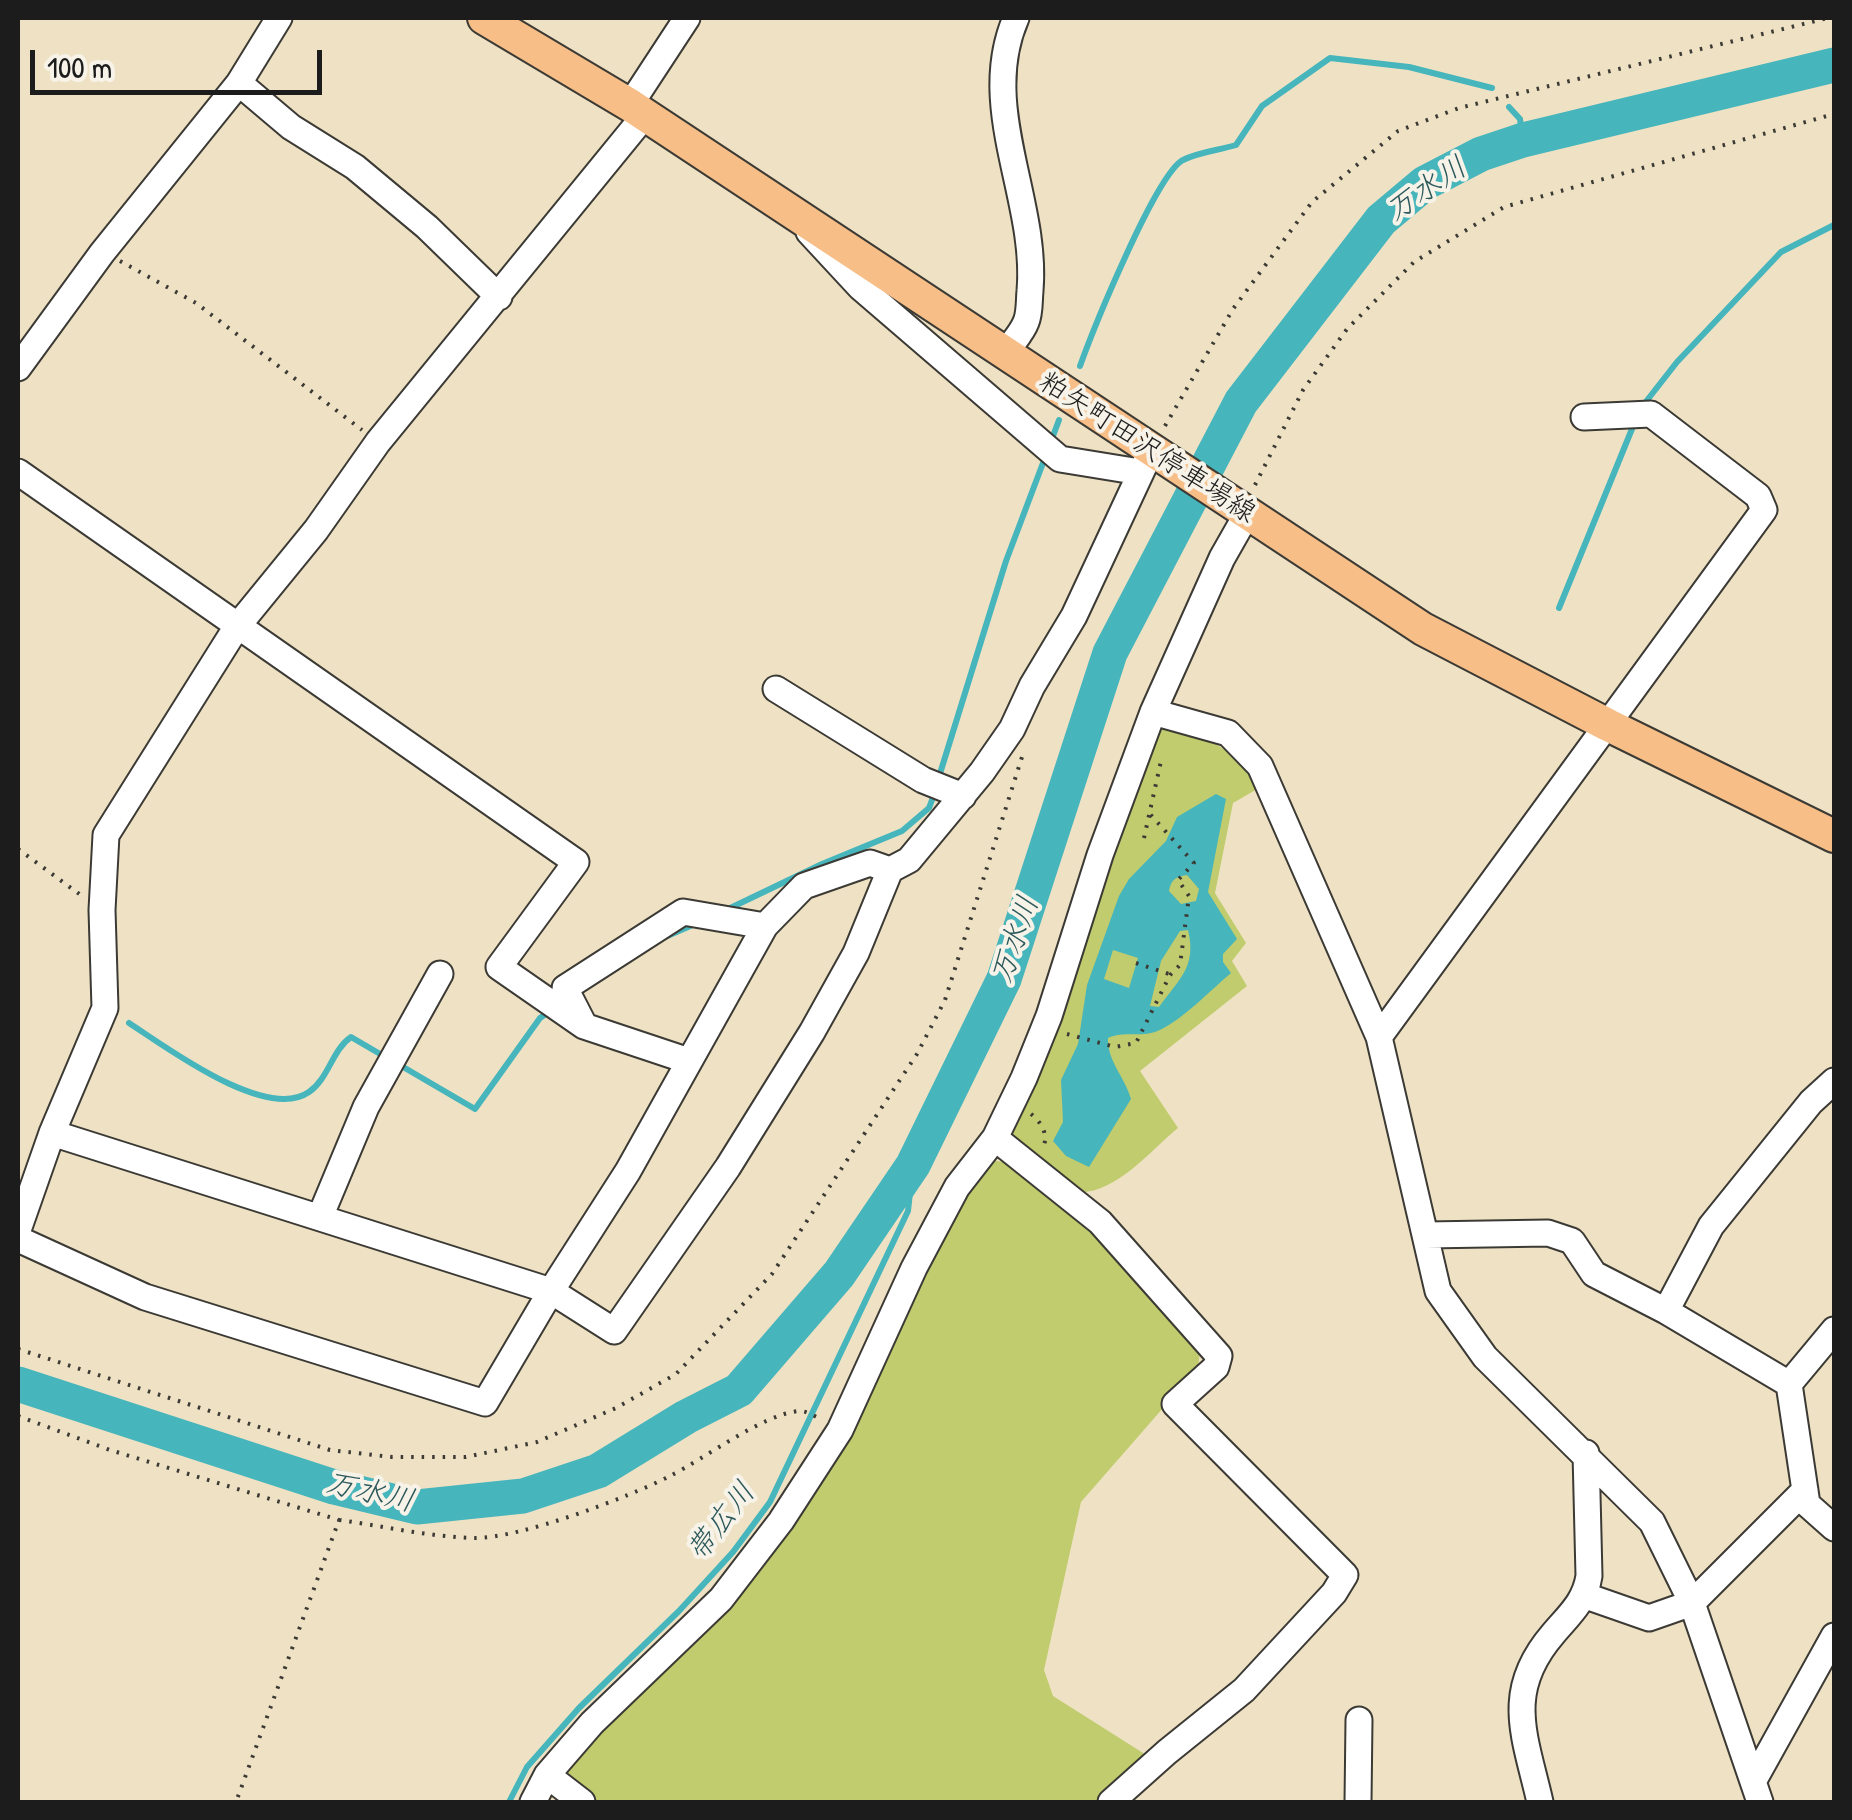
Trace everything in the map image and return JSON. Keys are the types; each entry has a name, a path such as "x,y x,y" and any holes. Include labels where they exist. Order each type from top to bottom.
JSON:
{"main road":[{"name":"粕矢町田沢停車場線","path":"484,18 638,110 1005,354 1151,460 1241,510 1424,629 1834,836"}],"street":[{"path":"18,368 102,253 239,83 279,18"},
{"path":"18,1230 52,1133 106,1008 102,910 106,835 236,628 316,530 378,442 499,297 638,110 687,18"},
{"path":"1005,354 1027,321 1032,269 1001,96 1006,42 1016,18"},
{"path":"239,83 291,127 354,168 398,203 499,297"},
{"path":"52,1133 551,1291 614,1332 728,1167 812,1032 856,952 890,870 908,860 949,790 1012,729 1032,686 1074,616 1151,460 1052,451 860,287 790,212"},
{"path":"1379,1037 1764,510 1758,496 1651,414 1584,417"},
{"path":"18,472 576,862 499,968 569,1009 690,1061"},
{"path":"533,1802 547,1774 592,1723 721,1599 781,1521 840,1430 956,1186 995,1138 1024,1078 1153,712 1241,510"},
{"path":"776,689 949,790"},
{"path":"1153,712 1228,733 1260,766 1379,1037 1438,1290 1485,1356 1652,1522 1692,1602 1757,1791"},
{"path":"18,1240 145,1297 485,1402 628,1171 765,926 804,886 870,862 890,870"},
{"path":"569,1009 683,912 765,926"},
{"path":"320,1217 366,1106 440,974"},
{"path":"1666,1311 1711,1226 1811,1102 1834,1081"},
{"path":"995,1138 1100,1222 1219,1356 1216,1368 1175,1404 1345,1575 1334,1593 1244,1690 1111,1802"},
{"path":"1426,1234 1548,1233 1572,1242 1594,1274 1666,1311 1789,1384"},
{"path":"1834,1330 1789,1384 1807,1504 1834,1528"},
{"path":"1540,1802 1523,1726 1522,1688 1537,1653 1586,1596 1586,1453"},
{"path":"1586,1596 1649,1618 1692,1602 1805,1490"},
{"path":"1757,1791 1834,1636"},
{"path":"1358,1802 1360,1720"},
{"path":"547,1774 582,1802"}],"path":[{"path":"1151,460 1233,309 1312,202 1398,131 1460,108 1828,18"},
{"path":"1241,510 1303,390 1347,328 1414,262 1504,207 1834,114"},
{"path":"102,253 196,303 378,442"},
{"path":"18,1349 330,1450 392,1458 466,1457 536,1442 616,1408 676,1374 772,1274 917,1054 945,1000 1027,741"},
{"path":"1144,838 1164,748"},
{"path":"1066,1034 1115,1046 1136,1043 1170,975 1180,965 1189,896 1178,880 1194,863 1150,813"},
{"path":"18,849 102,910"},
{"path":"1136,962 1170,975"},
{"path":"18,1416 110,1450 339,1520 477,1538 607,1504 668,1477 744,1432 789,1413 804,1410 825,1421"},
{"path":"236,1802 339,1520"}],"green space":[{"path":"1159,728 1192,734 1217,745 1239,762 1259,788 1233,803 1215,893 1246,943 1232,961 1247,986 1140,1071 1178,1128 1117,1180 1104,1187 1075,1192 1014,1141 1011,1127 1041,1069 1059,1021 1116,843"},
{"path":"992,1160 1003,1162 1089,1231 1200,1351 1198,1368 1081,1502 1044,1670 1053,1696 1151,1758 1101,1802 594,1802 565,1778 566,1765 726,1603 960,1201"}],"water":[{"path":"1216,794 1226,799 1208,892 1237,939 1223,954 1223,962 1231,973 1164,1028 1108,1038 1110,1054 1131,1099 1089,1167 1066,1156 1053,1141 1063,1122 1061,1080 1078,1044 1087,985 1119,896 1129,879 1166,841 1177,817","holes":["1187,875 1199,889 1196,901 1181,904 1169,891 1175,879","1188,930 1188,963 1159,1007 1150,1006 1161,961 1180,931","1113,950 1138,958 1129,988 1104,979"]}],"waterway":[{"path":"1080,366 1126,255 1171,171 1189,157 1236,145 1262,106 1330,58 1409,67 1492,88"},
{"name":"万水川","path":"18,1384 334,1487 417,1507 523,1496 598,1471 739,1390 839,1274 913,1165 1004,979 1110,653 1241,402 1381,220 1425,183 1481,154 1523,140 1834,65"},
{"path":"1509,107 1520,119 1523,140"},
{"path":"1641,408 1677,362 1781,252 1834,225"},
{"path":"1050,444 1059,420"},
{"path":"1559,608 1634,424"},
{"path":"938,780 1006,561 1046,455"},
{"path":"724,911 902,831 929,808 935,792"},
{"path":"665,937 695,924"},
{"path":"398,1064 475,1109 540,1018 549,1012"},
{"path":"129,1023 217,1078 268,1097 290,1099 309,1092 351,1037 387,1058"},
{"name":"帯広川","path":"509,1802 527,1767 579,1708 679,1611 733,1552 770,1502 908,1211 913,1165"}]}
